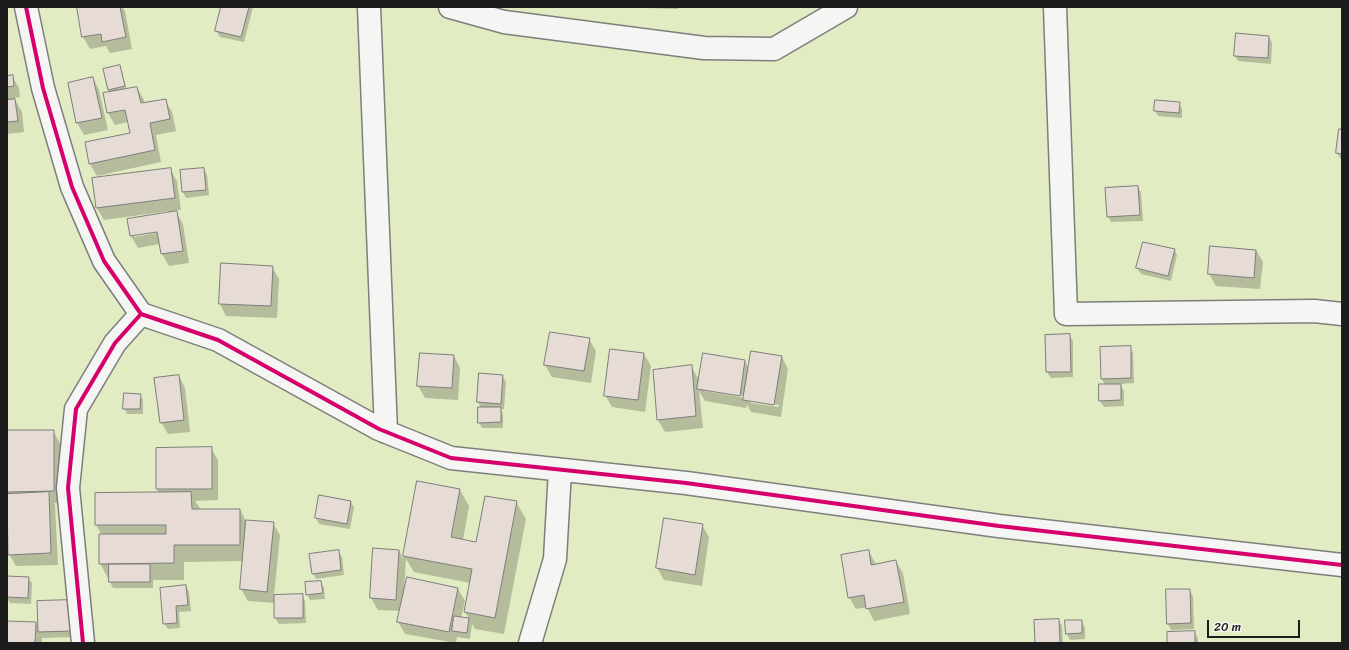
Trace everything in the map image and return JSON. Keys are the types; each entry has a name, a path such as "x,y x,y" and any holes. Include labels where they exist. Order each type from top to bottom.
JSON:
{"street":[{"path":"26,7 43,88 72,187 104,261 141,314 218,340 386,432 451,458 686,483 999,526 1342,564"},
{"path":"370,7 386,432"},
{"path":"450,7 504,22 704,48 774,49 846,7"},
{"path":"1055,7 1066,314 1314,311 1342,314"},
{"path":"83,643 68,488 76,409 115,343 141,314"},
{"path":"531,643 555,559 560,470"}],"green space":[{"path":"7,7 1342,7 1342,643 7,643"}],"building":[{"path":"77,7 120,7 126,37 102,42 101,34 82,37"},
{"path":"221,7 249,7 241,37 215,31"},
{"path":"1236,33 1269,36 1268,58 1234,56"},
{"path":"120,65 125,86 108,90 103,69"},
{"path":"13,75 14,86 7,87 7,76"},
{"path":"93,77 102,118 76,123 68,83"},
{"path":"137,87 141,103 166,99 170,119 150,123 155,150 89,164 85,142 130,133 125,110 107,113 103,93"},
{"path":"15,99 18,121 7,122 7,100"},
{"path":"1155,100 1180,102 1179,113 1154,111"},
{"path":"1339,129 1342,129 1342,154 1336,153"},
{"path":"171,168 175,198 96,208 92,178"},
{"path":"204,168 206,190 182,192 180,170"},
{"path":"1138,186 1140,215 1107,217 1105,188"},
{"path":"177,211 183,251 161,254 157,232 130,236 127,219"},
{"path":"1143,242 1175,249 1168,276 1136,268"},
{"path":"1210,246 1256,250 1254,278 1208,274"},
{"path":"221,263 273,266 271,306 219,304"},
{"path":"550,332 590,338 584,371 544,365"},
{"path":"1070,334 1071,372 1046,372 1045,335"},
{"path":"1131,346 1131,378 1101,379 1100,347"},
{"path":"610,349 644,353 638,400 604,396"},
{"path":"751,351 782,356 774,405 743,400"},
{"path":"420,353 454,355 452,388 417,386"},
{"path":"703,353 745,360 740,396 697,389"},
{"path":"692,365 696,416 657,420 653,370"},
{"path":"479,373 503,375 501,404 477,402"},
{"path":"179,375 184,420 160,423 154,378"},
{"path":"1099,384 1121,384 1121,400 1099,401"},
{"path":"124,393 141,394 140,409 123,409"},
{"path":"478,407 501,407 501,422 478,423"},
{"path":"7,430 54,430 54,491 7,492"},
{"path":"212,447 212,489 156,489 156,448"},
{"path":"417,481 460,489 451,537 476,542 485,496 517,501 495,618 464,612 472,569 403,556"},
{"path":"49,492 51,553 8,555 7,494"},
{"path":"191,492 192,509 240,509 240,545 174,545 174,563 99,564 99,534 166,534 166,525 95,525 95,493"},
{"path":"319,495 351,501 347,524 315,518"},
{"path":"664,518 703,524 695,575 656,568"},
{"path":"246,520 274,522 267,592 240,589"},
{"path":"373,548 399,550 396,600 370,598"},
{"path":"339,550 341,570 312,574 309,554"},
{"path":"869,550 871,565 896,560 904,602 866,609 864,595 848,598 841,555"},
{"path":"109,564 150,564 150,582 109,582"},
{"path":"7,576 29,577 28,598 7,597"},
{"path":"407,577 458,588 449,632 397,622"},
{"path":"321,581 323,593 306,595 305,582"},
{"path":"186,585 188,605 176,606 177,623 163,624 160,588"},
{"path":"1166,589 1190,589 1191,623 1167,624"},
{"path":"303,594 303,618 274,618 274,595"},
{"path":"71,600 72,631 38,632 37,601"},
{"path":"454,616 469,618 467,633 452,631"},
{"path":"1059,619 1060,643 1035,643 1034,620"},
{"path":"1065,620 1082,620 1082,633 1066,634"},
{"path":"7,621 36,622 35,643 7,643"},
{"path":"1195,631 1195,643 1167,643 1167,632"}],"cycle path":[{"path":"26,7 43,88 72,187 104,261 141,314 115,343 76,409 68,488 83,643"},
{"path":"141,314 218,340 379,429 451,458 686,483 999,526 1342,565"}]}
